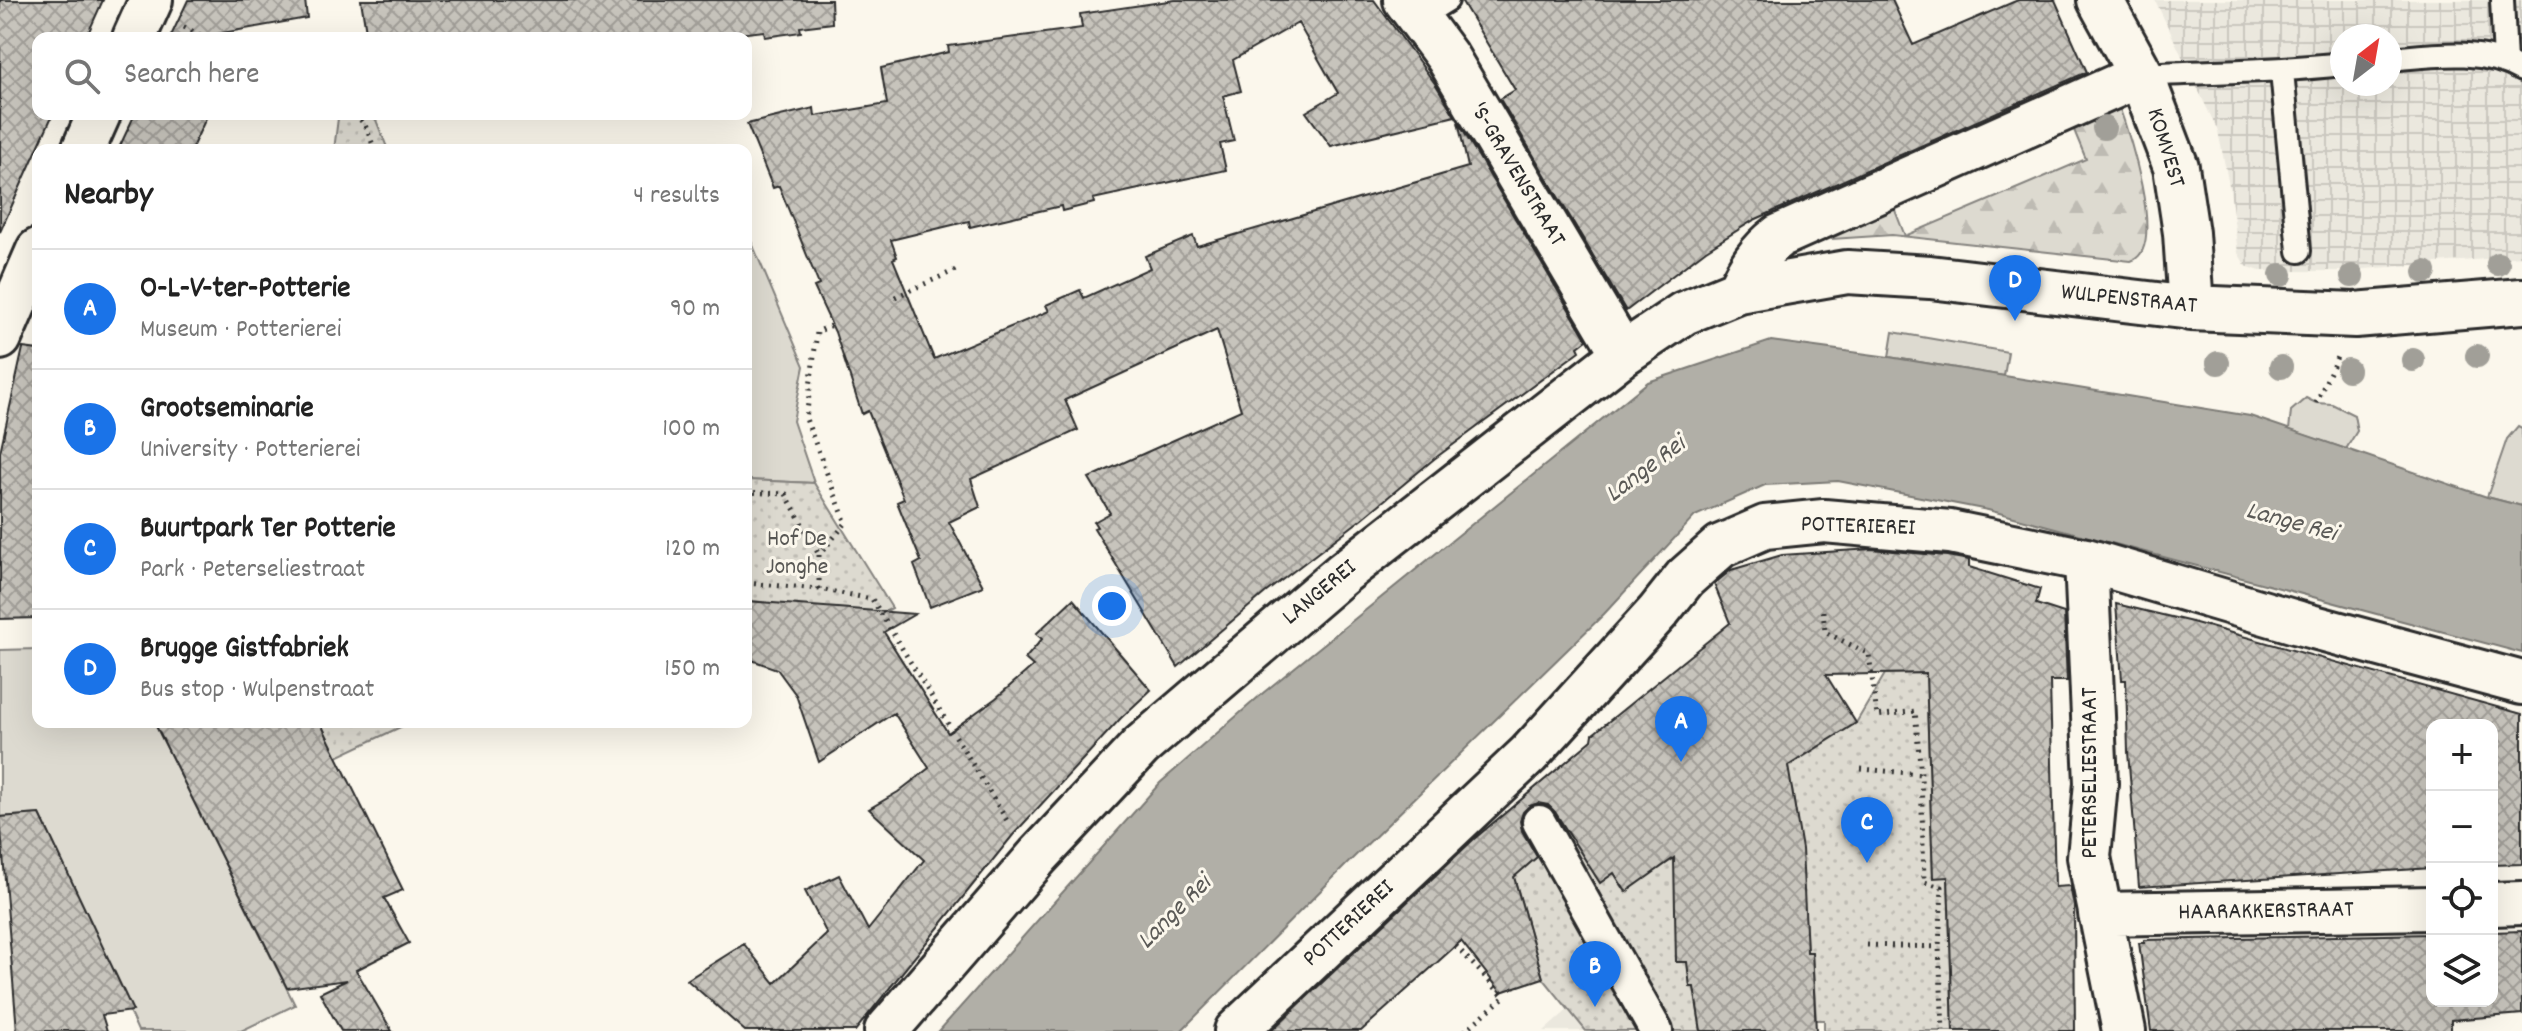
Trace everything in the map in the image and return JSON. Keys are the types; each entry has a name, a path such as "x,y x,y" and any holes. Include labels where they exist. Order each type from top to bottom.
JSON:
{"street":[{"path":"137,32 151,0"},
{"name":"KOMVEST","path":"2100,0 2141,75 2176,167 2186,233 2191,308"},
{"name":"'S-GRAVENSTRAAT","path":"1423,6 1448,58 1623,354"},
{"path":"1738,291 1752,262 1763,248 1779,236 2141,75"},
{"path":"86,144 96,120"},
{"path":"0,338 32,264"},
{"name":"WULPENSTRAAT","path":"1623,354 1684,313 1738,291 1847,272 1930,277 2191,308 2355,315 2522,301"},
{"name":"LANGEREI","path":"886,1031 1038,856 1141,746 1343,573 1623,354"},
{"name":"POTTERIEREI","path":"1236,1031 1529,754 1685,578 1721,546 1765,527 1824,521 1950,532 2086,560 2299,623 2522,683"},
{"name":"PETERSELIESTRAAT","path":"2086,560 2096,783 2089,857 2124,1031"},
{"path":"1539,822 1656,1031"},
{"path":"2498,904 2522,903"},
{"name":"HAARAKKERSTRAAT","path":"2100,914 2426,908"}],"lane":[{"path":"2502,0 2514,65"},
{"path":"2514,65 2522,38"},
{"path":"2402,58 2449,53 2514,65"},
{"path":"2141,75 2228,69 2282,71 2330,65"},
{"path":"2282,71 2299,251"}],"path":[{"path":"360,120 373,144"},
{"path":"895,297 958,269"},
{"path":"819,555 846,523 806,419 817,332 832,325"},
{"path":"2316,403 2342,345"},
{"path":"752,492 786,494 819,555 819,589"},
{"path":"752,583 819,589 872,599 1013,831 1038,856"},
{"path":"1823,611 1825,632 1869,654 1877,716 1915,711 1921,774 1924,882 1942,887 1939,947 1943,1031"},
{"path":"1861,769 1921,774"},
{"path":"1867,945 1939,947"},
{"path":"1456,946 1504,997 1465,1031"}],"shaded area":[{"path":"2155,0 2522,0 2522,256 2340,271 2260,271 2246,266 2238,253 2218,131"},
{"path":"1598,983 1641,1031 1544,1031"}],"green space":[{"path":"2116,98 2135,158 2146,211 2142,252 2131,261 1892,235 1832,239 1831,230 1891,200 1905,236 2086,159 2069,118"},
{"path":"338,120 376,120 386,144 335,144"},
{"path":"752,243 804,366 793,421 814,483 752,480"},
{"path":"1893,332 2008,352 2004,376 1889,357"},
{"path":"2306,398 2316,403 2332,404 2354,415 2357,431 2346,449 2289,430 2291,411"},
{"path":"2518,426 2522,428 2522,506 2487,497 2507,439"},
{"name":"Hof De Jonghe","path":"752,480 814,483 892,608 875,617 752,601"},
{"path":"32,649 32,728 157,728 295,1005 241,1031 138,1031 40,814 0,817 0,650"},
{"path":"1926,673 1933,877 1948,877 1953,1031 1824,1031 1824,1020 1816,1020 1812,953 1807,952 1801,849 1792,789 1781,771 1856,723 1885,674"},
{"path":"323,728 398,728 337,757"},
{"path":"1563,802 1559,819 1600,882 1614,873 1625,889 1675,858 1690,986 1694,987 1701,1031 1586,1031 1543,978 1514,877 1541,853 1531,829"}],"water":[{"name":"Lange Rei","path":"1771,341 1889,357 2250,416 2487,497 2522,506 2522,653 1988,510 1838,481 1765,485 1695,516 1604,614 1352,859 1181,1031 939,1031 1160,783 1263,693 1648,382"}],"building":[{"path":"0,0 103,0 89,32 32,32 32,120 50,120 40,144 32,144 32,161 0,232"},
{"path":"188,0 305,0 307,18 228,32 173,32"},
{"path":"361,0 831,0 832,23 800,27 801,32 765,37 764,31 366,32"},
{"path":"1175,0 1374,0 1455,116 1331,146 1306,112 1338,93 1298,23 1233,60 1241,91 1223,96 1234,141 1220,144 1226,170 1093,199 1094,203 1062,211 1061,206 970,227 969,221 891,240 897,257 893,259 934,359 1049,311 1046,305 1080,290 1084,298 1150,268 1145,256 1193,236 1197,246 1468,167 1458,122 1587,340 1578,347 1580,351 1434,459 1265,593 1178,667 1094,528 1097,527 1094,522 1110,513 1089,478 1241,410 1217,330 1065,400 1078,430 971,479 980,507 949,522 983,586 930,607 914,565 921,561 897,502 904,499 868,411 862,414 835,332 814,287 819,285 779,186 773,188 747,124 814,108 815,116 887,104 881,68 949,52 948,46 1082,28 1080,14"},
{"path":"1461,0 1892,0 1913,45 2018,0 2055,0 2087,72 1754,220 1706,250 1626,311 1500,99 1515,90"},
{"path":"132,120 205,120 194,144 121,144"},
{"path":"23,348 32,349 32,618 0,619 0,452"},
{"path":"1871,549 1969,560 1969,567 2040,589 2036,604 2064,613 2067,681 2050,681 2055,887 2070,886 2074,906 2075,1031 1953,1031 1948,877 1933,878 1926,673 1826,675 1856,723 1788,766 1802,849 1807,952 1812,952 1816,1031 1701,1031 1687,962 1676,962 1674,858 1626,892 1614,873 1600,883 1555,812 1548,805 1538,803 1523,812 1520,821 1522,831 1537,857 1514,877 1543,978 1501,992 1461,941 1361,1031 1271,1031 1474,839 1592,740 1593,734 1730,623 1714,584 1731,570 1782,555"},
{"path":"1073,599 1151,690 1121,718 1013,835 855,1031 745,1031 687,980 744,944 775,983 827,934 805,891 839,875 868,930 924,860 869,809 929,768 894,713 819,762 796,695 777,669 752,660 752,601 915,614 884,632 948,733 1033,666 1025,659 1042,639 1036,634"},
{"path":"2116,604 2192,622 2522,714 2522,864 2498,865 2498,719 2426,719 2426,868 2139,887 2128,752 2126,680 2122,680"},
{"path":"157,728 323,728 403,890 384,898 409,943 356,970 392,1031 341,1031 320,993 347,980 287,988"},
{"path":"40,814 133,1011 102,1015 107,1031 17,1031 0,817"},
{"path":"2522,931 2522,1014 2451,1020 2451,1031 2151,1031 2139,943 2144,943 2144,940 2426,934 2426,1007 2498,1007 2498,932"}],"place":[{"name":"Brugge Gistfabriek","path":"2015,321"},
{"name":"O-L-V-ter-Potterie","path":"1681,762"},
{"name":"Buurtpark Ter Potterie","path":"1867,863"},
{"name":"Grootseminarie","path":"1595,1007"}]}
